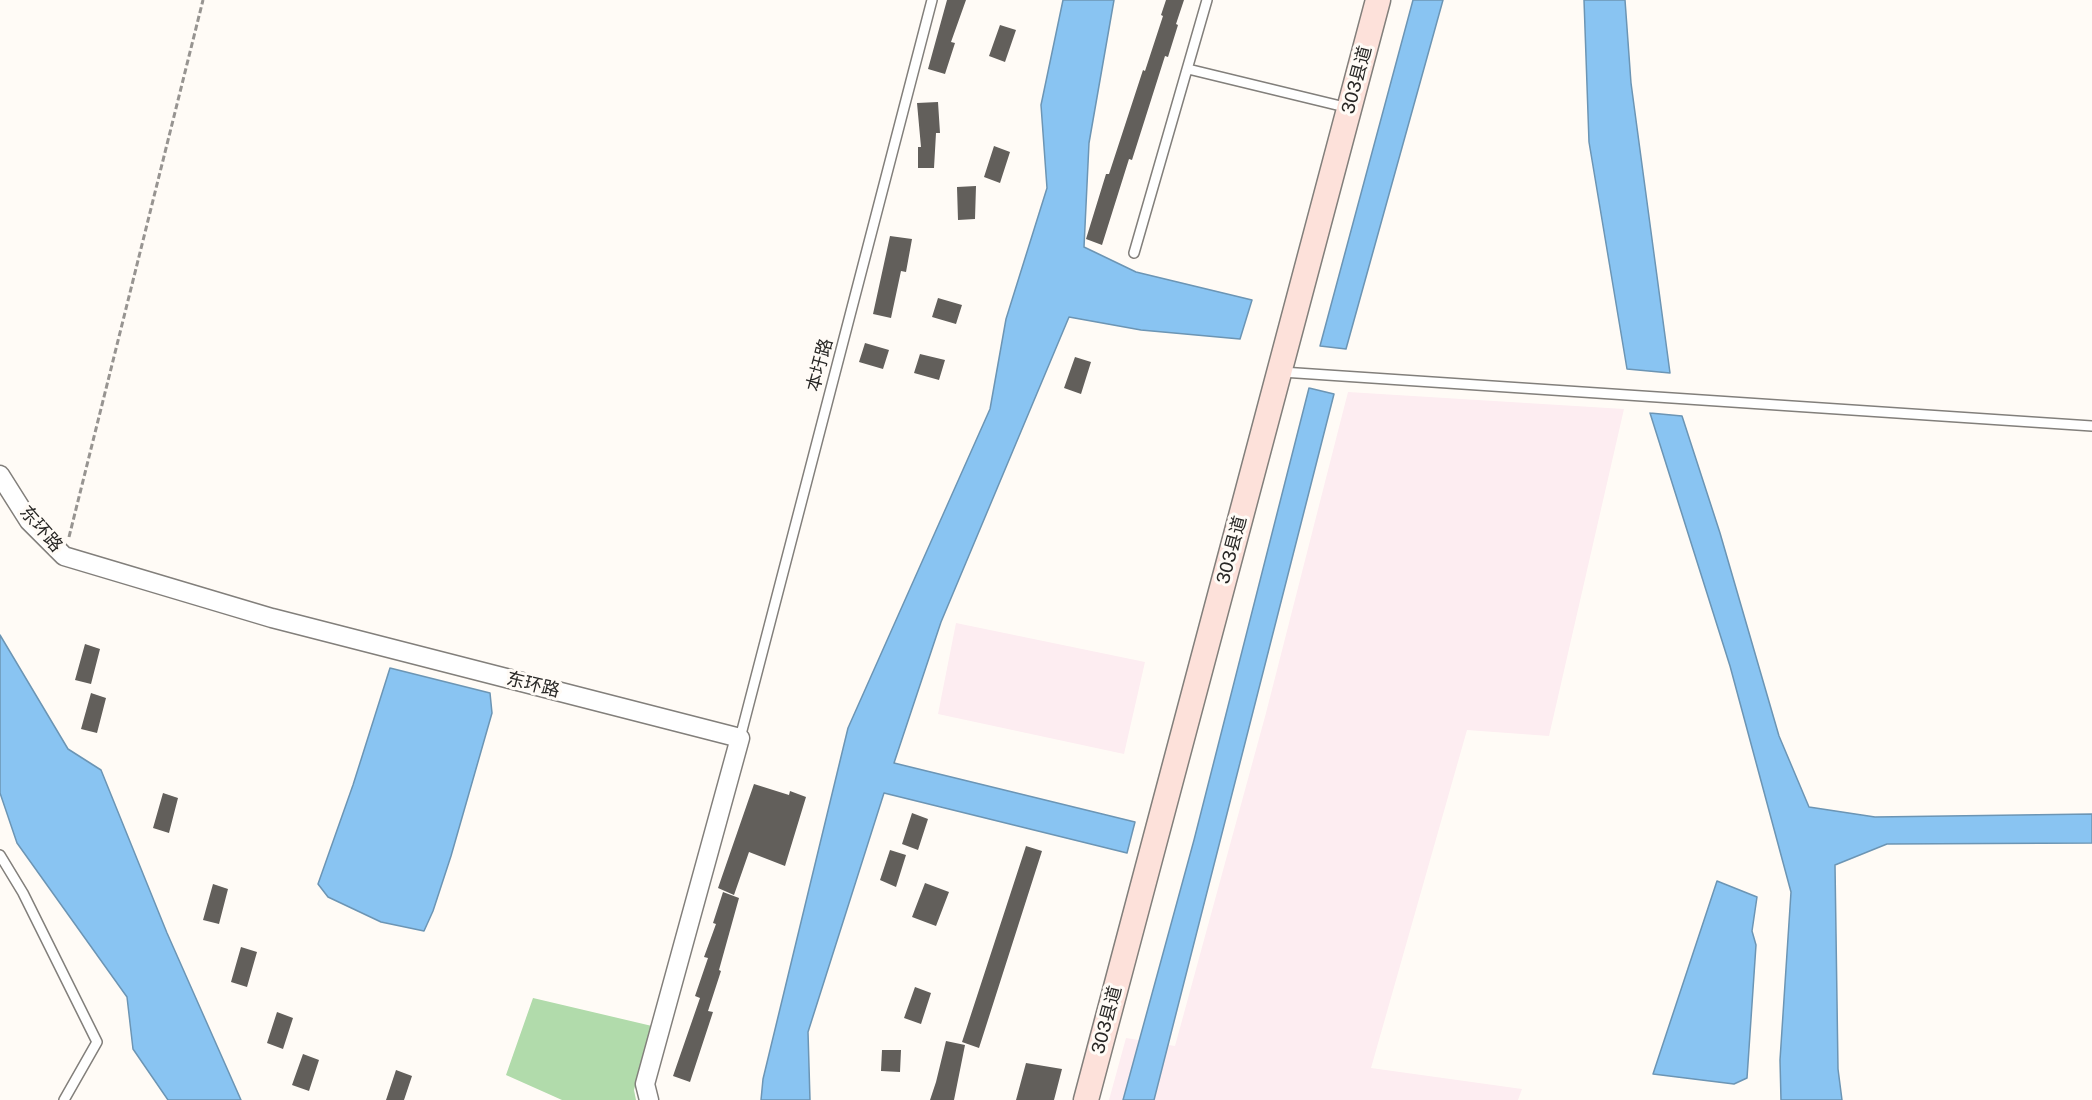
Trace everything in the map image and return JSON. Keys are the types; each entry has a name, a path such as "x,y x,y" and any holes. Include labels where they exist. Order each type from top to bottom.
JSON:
{"main road":[{"name":"303县道","path":"1086,1100 1378,0"}],"street":[{"name":"东环路","path":"0,475 29,520 64,556 272,618 740,738"},
{"path":"649,1100 645,1084 740,738"}],"lane":[{"name":"本圩路","path":"740,738 932,0"},
{"path":"1134,253 1208,0"},
{"path":"1188,69 1350,108"},
{"path":"1279,371 2092,426"},
{"path":"0,855 23,893 97,1042 64,1100"}],"path":[{"path":"64,556 203,0"}],"shaded area":[{"path":"1348,392 1624,409 1549,736 1467,730 1371,1068 1522,1089 1518,1100 1109,1100 1126,1038 1175,1046 1266,713"},
{"path":"956,623 1145,662 1124,754 938,714"}],"green space":[{"path":"533,998 652,1026 634,1090 636,1100 562,1100 506,1075"}],"water":[{"path":"1063,0 1114,0 1089,143 1084,247 1136,272 1252,300 1240,339 1141,330 1069,317 941,622 894,763 1135,822 1127,853 884,793 808,1032 810,1100 761,1100 763,1079 848,728 990,409 1006,319 1047,188 1041,105"},
{"path":"1413,0 1443,0 1346,349 1320,346"},
{"path":"1584,0 1625,0 1631,83 1670,373 1627,369 1589,142"},
{"path":"1309,388 1334,394 1154,1100 1123,1100 1194,840"},
{"path":"1650,413 1682,416 1720,533 1779,736 1809,807 1875,817 2092,814 2092,843 1887,844 1835,865 1838,1069 1842,1100 1781,1100 1780,1060 1791,892 1730,666"},
{"path":"0,635 68,749 101,770 167,933 241,1100 168,1100 133,1049 127,997 17,843 0,793"},
{"path":"390,668 490,693 492,713 451,856 424,931 381,922 328,897 318,884 353,785"},
{"path":"1717,881 1757,897 1752,931 1756,945 1747,1078 1734,1084 1653,1074"}],"building":[{"path":"947,0 966,0 951,42 955,43 945,74 928,69"},
{"path":"1166,0 1184,0 1168,57 1165,56 1102,245 1086,239 1106,174 1109,174 1143,70 1145,71"},
{"path":"1000,25 1016,30 1005,62 989,56"},
{"path":"938,102 940,133 936,133 934,168 918,168 918,147 921,147 917,103"},
{"path":"994,146 1010,152 1000,183 984,177"},
{"path":"976,186 975,219 958,220 957,187"},
{"path":"890,236 912,239 906,272 901,271 891,318 873,314"},
{"path":"938,298 962,305 956,324 932,317"},
{"path":"865,343 889,350 883,369 859,362"},
{"path":"920,354 945,360 939,380 914,373"},
{"path":"1075,357 1091,362 1081,394 1064,388"},
{"path":"85,644 100,649 91,684 75,680"},
{"path":"91,693 106,698 97,733 81,729"},
{"path":"754,784 789,795 790,791 806,797 785,866 749,852 734,895 718,888"},
{"path":"163,793 178,798 169,833 153,828"},
{"path":"912,813 928,819 918,850 902,844"},
{"path":"1026,846 1042,851 979,1048 962,1042"},
{"path":"890,850 906,855 896,887 880,880"},
{"path":"925,883 949,892 936,926 912,917"},
{"path":"213,884 228,889 219,924 203,920"},
{"path":"723,892 739,898 719,970 721,971 708,1011 713,1012 690,1082 673,1076 700,998 695,996 708,958 704,957 716,924 713,923"},
{"path":"241,947 257,952 247,987 231,982"},
{"path":"915,987 931,993 921,1024 904,1018"},
{"path":"277,1012 293,1018 283,1049 267,1043"},
{"path":"946,1041 965,1045 954,1100 930,1100 936,1082"},
{"path":"882,1050 901,1050 900,1072 881,1071"},
{"path":"303,1054 319,1060 309,1091 292,1085"},
{"path":"1026,1063 1062,1069 1054,1100 1016,1100"},
{"path":"396,1070 412,1076 404,1100 386,1100"}]}
